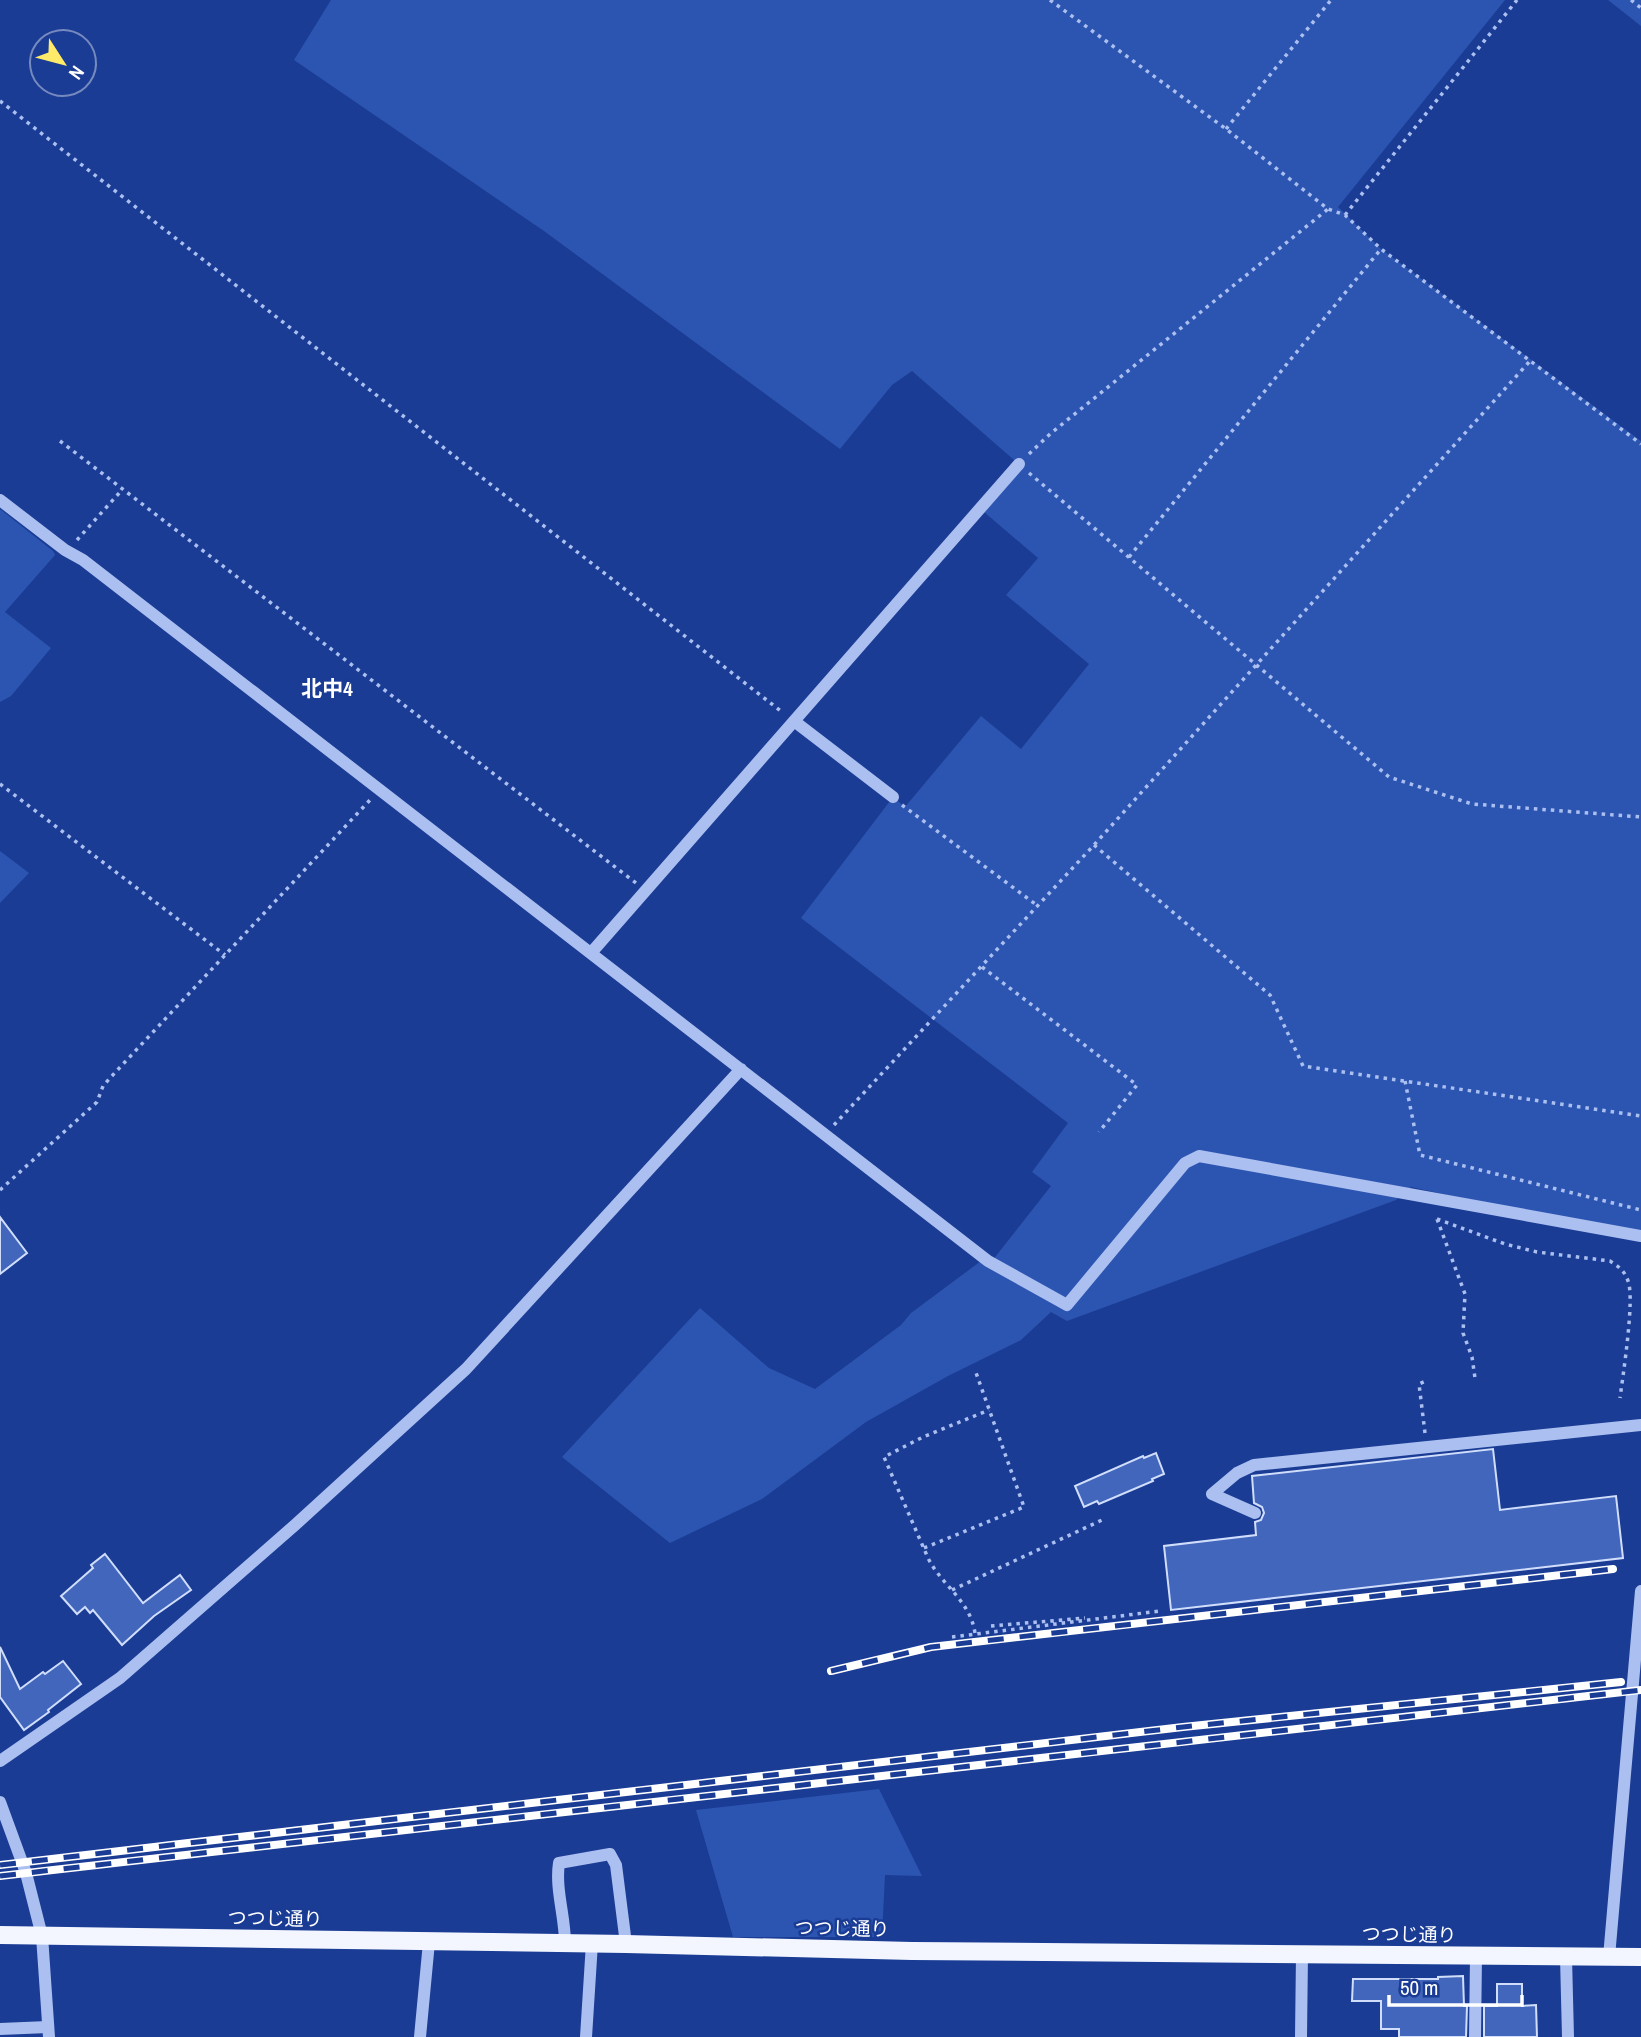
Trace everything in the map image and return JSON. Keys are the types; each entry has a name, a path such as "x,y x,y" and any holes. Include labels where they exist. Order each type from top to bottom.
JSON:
{"main road":[{"name":"つつじ通り","path":"0,1935 898,1950 1641,1957"}],"street":[{"path":"591,953 1019,464"},
{"path":"0,500 94,569 988,1261 1067,1305 1185,1163 1199,1156 1641,1236"},
{"path":"794,721 893,797"},
{"path":"0,1761 121,1678 295,1525 466,1369 741,1069"},
{"path":"1255,1513 1212,1493 1237,1473 1254,1465 1641,1425"},
{"path":"1609,1957 1641,1591"},
{"path":"1627,1734 1641,1734"},
{"path":"0,1802 26,1873 42,1936 49,2032 0,2029"},
{"path":"565,1943 565,1924 557,1875 559,1863 610,1854 616,1865 626,1944"},
{"path":"420,2037 429,1941"},
{"path":"586,2037 592,1943"},
{"path":"1301,2037 1302,1954"},
{"path":"1475,2037 1476,1956"},
{"path":"1566,1957 1568,2037"}],"path":[{"path":"1050,0 1226,129 1328,209 1345,215 1381,249 1641,444"},
{"path":"1226,129 1331,0"},
{"path":"1345,215 1517,0"},
{"path":"1631,0 1641,8"},
{"path":"0,101 794,721"},
{"path":"1328,209 1049,434 1019,464 1389,777 1472,804 1641,817"},
{"path":"1129,557 1381,249"},
{"path":"825,1135 1094,845 1530,361"},
{"path":"60,441 646,891"},
{"path":"65,550 88,530 122,490"},
{"path":"0,784 225,955"},
{"path":"0,1190 97,1102 103,1086 379,790"},
{"path":"893,797 1038,906"},
{"path":"1094,845 1270,995 1303,1066 1641,1116"},
{"path":"982,967 1137,1085 1099,1132"},
{"path":"1405,1081 1420,1155 1641,1210"},
{"path":"1475,1378 1472,1357 1463,1333 1465,1294 1437,1219 1505,1244 1537,1252 1610,1261 1618,1266 1628,1280 1631,1290 1620,1398"},
{"path":"924,1548 1024,1507 975,1370"},
{"path":"1427,1446 1419,1384 1428,1380"},
{"path":"975,1633 964,1602 934,1569 884,1457 923,1437 989,1410"},
{"path":"952,1590 1102,1520"},
{"path":"952,1637 1160,1611 992,1626"}],"shaded area":[{"path":"331,0 1505,0 1338,207 1381,249 1641,441 1641,1237 1411,1187 1396,1200 1067,1321 1051,1312 1021,1340 948,1376 866,1422 762,1499 670,1543 562,1457 700,1308 769,1368 815,1389 981,1261 988,1266 1051,1186 1032,1172 1068,1123 801,918 893,797 905,807 981,716 1021,749 1089,664 1006,595 1038,558 984,512 1022,467 912,371 892,385 840,449 544,231 294,60"},
{"path":"1608,0 1641,0 1641,26"},
{"path":"0,509 55,555 5,612 51,648 11,696 0,702"},
{"path":"0,851 29,873 0,903"},
{"path":"879,1789 922,1876 885,1875 882,1937 733,1937 696,1810"}],"building":[{"path":"0,1217 27,1253 0,1274"},
{"path":"1493,1449 1500,1510 1616,1496 1623,1558 1171,1610 1164,1546 1256,1535 1255,1522 1261,1520 1264,1513 1262,1507 1254,1503 1252,1476"},
{"path":"1156,1453 1164,1474 1099,1504 1097,1501 1084,1507 1075,1486 1143,1456 1144,1458"},
{"path":"105,1554 143,1603 180,1575 191,1590 154,1616 122,1645 93,1610 90,1613 85,1607 77,1614 61,1596"},
{"path":"0,1647 20,1689 63,1661 81,1684 24,1730 0,1697"},
{"path":"1463,1976 1464,2006 1467,2006 1466,2037 1399,2037 1399,2029 1381,2029 1381,2001 1352,2001 1353,1979 1438,1979"},
{"path":"1497,1984 1522,1984 1522,2006 1536,2005 1537,2037 1484,2037 1484,2006 1497,2006"}],"railway":[{"path":"831,1671 931,1647 1613,1569"},
{"path":"0,1865 1183,1727 1621,1682"},
{"path":"0,1876 1641,1690"}],"district":[{"name":"北中4","path":"327,689"}]}
